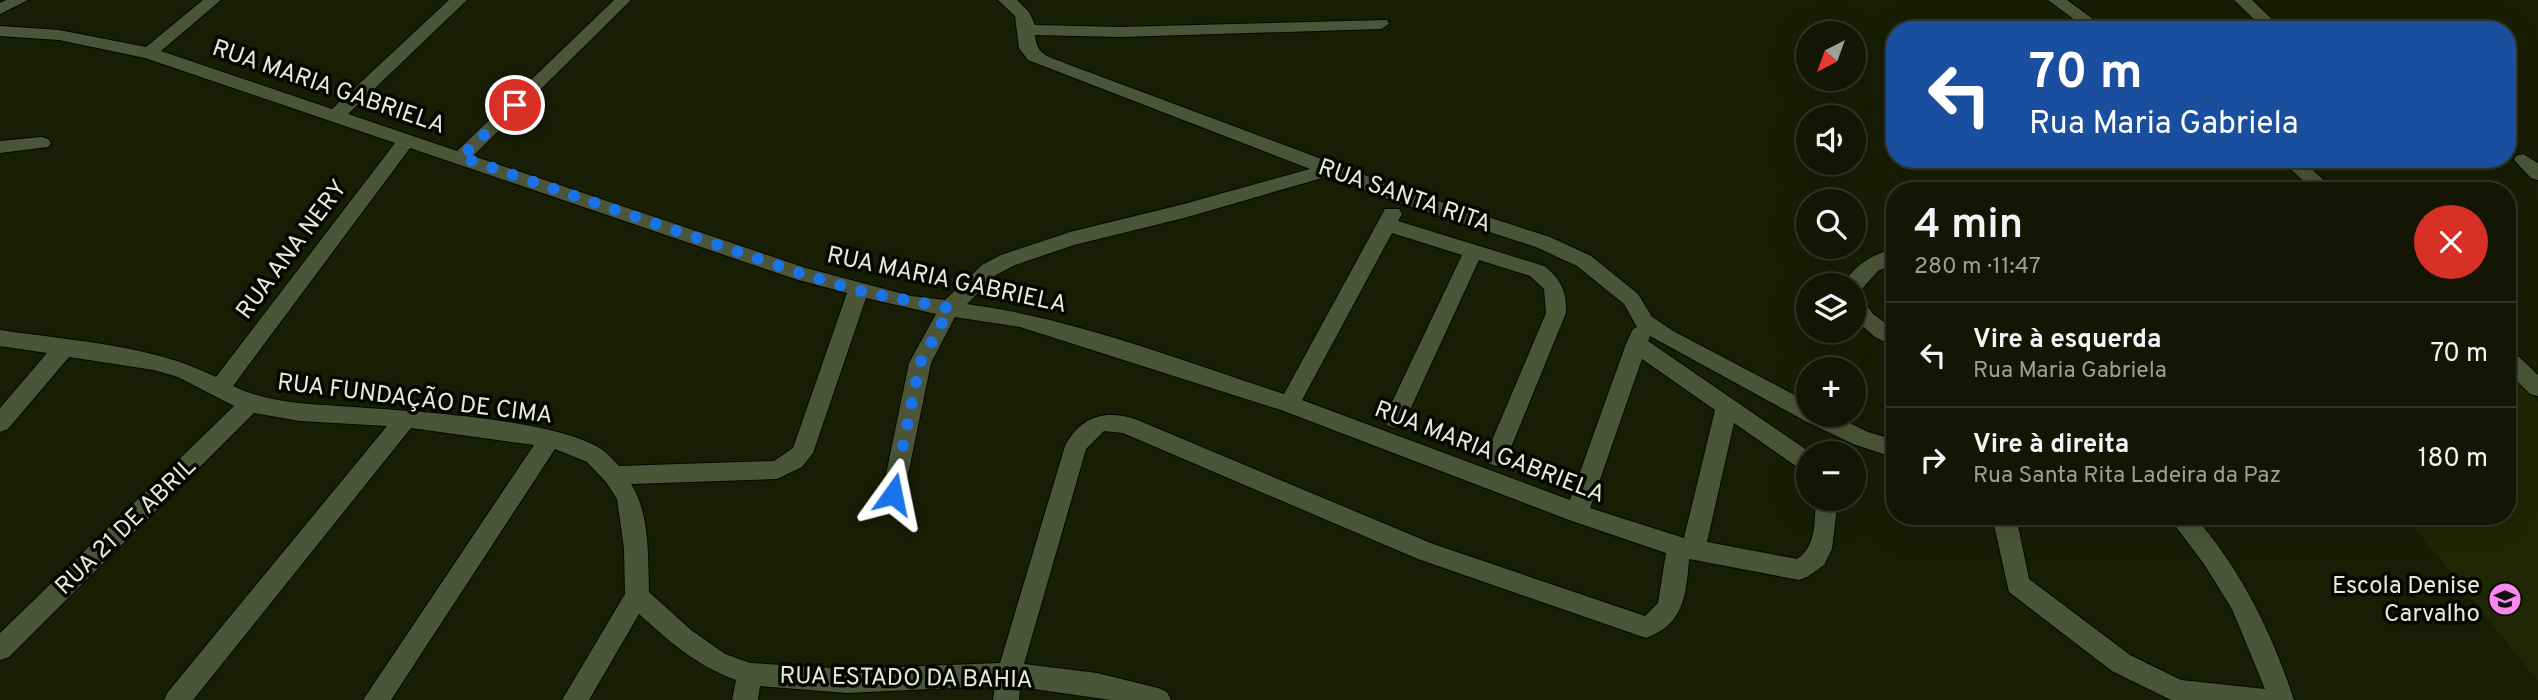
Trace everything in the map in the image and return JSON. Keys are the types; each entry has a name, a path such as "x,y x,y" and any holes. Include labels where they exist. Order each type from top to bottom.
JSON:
{"street":[{"path":"0,9 20,0"},
{"path":"149,53 213,0"},
{"path":"335,116 459,0"},
{"path":"461,157 623,0"},
{"name":"RUA SANTA RITA","path":"1006,0 1022,11 1028,23 1028,48 1034,56 1400,196 1543,242 1584,261 1631,299 1645,322 1668,338 1796,406"},
{"path":"2056,0 2087,21"},
{"path":"2242,0 2265,21"},
{"path":"1027,30 1120,32 1381,24"},
{"name":"RUA MARIA GABRIELA","path":"0,32 59,34 149,53 405,142 461,157 802,274 911,303 1020,319 1083,337 1289,404 1577,513 1685,549 1799,570 1811,565 1821,555 1826,511"},
{"name":"RUA ANA NERY","path":"220,387 405,142"},
{"path":"0,147 42,143"},
{"path":"2523,160 2538,174"},
{"path":"2299,168 2316,182"},
{"path":"893,494 920,363 950,308 989,271 1008,260 1070,239 1184,211 1332,169"},
{"path":"1289,404 1400,196"},
{"path":"1386,225 1537,271 1552,282 1556,313 1496,457"},
{"path":"1395,419 1474,250"},
{"path":"1860,273 1886,259"},
{"path":"614,475 776,470 794,461 802,453 859,289"},
{"path":"1866,320 1886,334"},
{"path":"1577,513 1645,322"},
{"name":"RUA FUNDAÇÃO DE CIMA","path":"0,338 65,346 154,362 185,371 250,404 300,412 406,419 551,438 595,456 614,475 628,498 636,548 636,596"},
{"path":"1636,344 1796,455"},
{"path":"0,423 65,346"},
{"path":"2516,366 2535,383"},
{"name":"RUA 21 DE ABRIL","path":"0,649 250,404"},
{"path":"1006,700 1009,674 1076,446 1085,432 1094,425 1109,420 1128,425 1426,552 1646,627 1661,620 1668,611 1727,407"},
{"path":"177,700 406,419"},
{"path":"1838,427 1886,446"},
{"path":"376,700 551,438"},
{"path":"2006,525 2018,585 2121,663 2178,691 2263,700"},
{"path":"2188,525 2200,538 2232,587 2266,651 2281,700"},
{"path":"575,700 636,596"},
{"name":"RUA ESTADO DA BAHIA","path":"636,596 682,638 717,662 750,674 846,690 1009,674 1097,685 1158,700"},
{"path":"745,700 750,674"}],"shaded area":[{"name":"Escola Denise Carvalho","path":"2516,378 2538,402 2538,681 2412,525 2516,525"}],"place":[{"name":"Escola Denise Carvalho","path":"2505,599"}],"route":[{"path":"515,105 461,157 802,274 911,303 950,308 920,363 893,494"}]}
